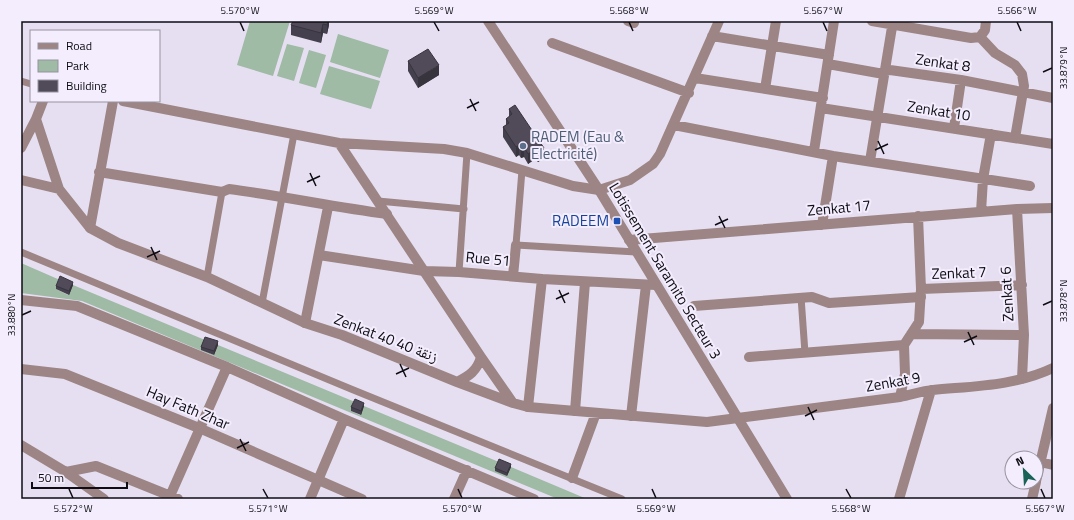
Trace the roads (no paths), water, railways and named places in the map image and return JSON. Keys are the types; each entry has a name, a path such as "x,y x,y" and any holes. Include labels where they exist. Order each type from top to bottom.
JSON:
{"street":[{"name":"Lotissement Saramito Secteur 3","path":"488,21 599,190 636,252 651,285 787,499"},
{"path":"128,102 339,143 444,149 467,153 573,186 599,190 616,186 630,180 653,164 660,154 674,125 719,21"},
{"path":"765,89 776,21"},
{"path":"814,151 834,21"},
{"path":"872,21 893,23 971,38 980,37 985,30 986,21"},
{"path":"870,161 893,23"},
{"name":"Zenkat 8","path":"712,36 772,46 878,73 890,70 961,80 1053,98"},
{"path":"980,37 995,53 1015,65 1020,70 1024,80 1015,138"},
{"path":"552,43 688,93"},
{"name":"Zenkat 10","path":"695,78 765,89 878,117 1053,144"},
{"path":"954,128 961,80"},
{"path":"21,148 44,102"},
{"path":"90,228 113,102"},
{"path":"36,119 59,189"},
{"path":"674,125 814,151 832,156 1030,186"},
{"path":"981,212 983,179 991,134"},
{"path":"339,143 481,357 513,402"},
{"path":"822,224 832,156"},
{"path":"99,172 222,192 229,189 281,196 328,207 386,214"},
{"path":"21,180 59,189"},
{"name":"Zenkat 40 زنقة 40","path":"59,189 90,228 118,242 207,277 306,323 457,382 513,402 528,407 695,422 736,418"},
{"path":"306,323 328,207"},
{"name":"Zenkat 17","path":"629,240 1017,208 1053,208"},
{"name":"Zenkat 6","path":"1017,208 1024,335 1022,379"},
{"path":"900,397 905,374 904,345 919,322 921,293 918,216"},
{"path":"513,276 516,244"},
{"name":"Rue 51","path":"318,256 424,271 651,285"},
{"path":"528,407 542,279"},
{"path":"575,411 585,282"},
{"path":"631,416 651,285"},
{"name":"Zenkat 7","path":"694,306 801,297 812,297 829,303 921,293 1022,285"},
{"path":"21,300 77,306 227,366 344,419 534,499"},
{"path":"911,334 1024,335"},
{"path":"749,357 904,345"},
{"path":"457,382 472,374 478,366 481,357"},
{"path":"66,472 96,466 174,497 200,428 227,366"},
{"name":"Zenkat 9","path":"736,418 900,397 931,390 998,384 1022,379 1053,368"},
{"name":"Hay Fath Zhar","path":"21,369 65,374 200,428 362,499"},
{"path":"899,499 931,390"},
{"path":"1043,450 1053,408"},
{"path":"572,478 596,413"},
{"path":"310,499 344,419"},
{"path":"21,445 66,472 104,499"},
{"path":"454,499 467,470"}],"lane":[{"path":"262,303 281,196 294,134"},
{"path":"459,272 467,153"},
{"path":"522,170 516,244 636,252"},
{"path":"207,277 222,192"},
{"path":"378,201 464,209"},
{"path":"21,252 350,389 622,499"},
{"path":"801,297 805,353"}],"place":[{"name":"RADEM (Eau & Electricité)","path":"523,146"},
{"name":"RADEEM","path":"617,221"}]}
